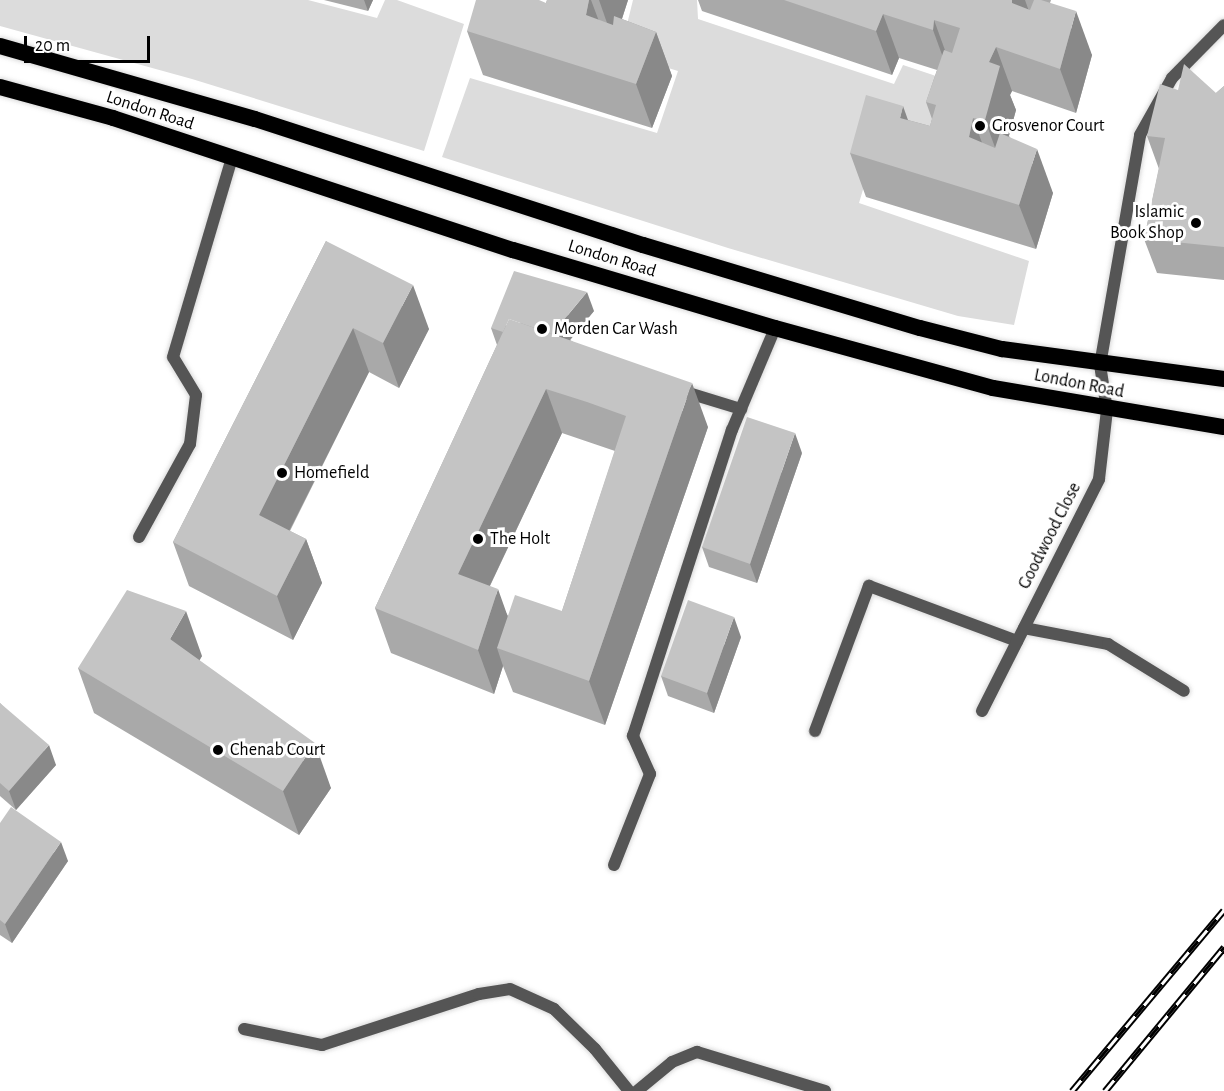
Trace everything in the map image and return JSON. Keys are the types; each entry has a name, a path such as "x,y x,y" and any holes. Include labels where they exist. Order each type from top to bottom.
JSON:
{"highway":[{"name":"London Road","path":"0,46 255,119 794,292 1002,349 1100,365 1224,379"},
{"name":"London Road","path":"0,87 113,118 513,250 775,328 993,388 1107,410 1224,427"}],"street":[{"name":"Goodwood Close","path":"982,711 1099,479 1107,410 1100,365 1140,135 1172,78 1224,25"},
{"path":"139,537 190,444 196,395 173,357 232,158"},
{"path":"614,865 651,774 633,736 741,409 775,328"},
{"path":"666,385 741,409"},
{"path":"815,731 869,585 1017,641"},
{"path":"1024,628 1108,644 1184,691"},
{"path":"244,1029 322,1045 479,994 510,988 554,1009 595,1049 629,1091"},
{"path":"637,1091 672,1062 697,1052 825,1091"}],"shaded area":[{"path":"0,0 308,0 377,18 385,0 397,0 464,24 424,151 192,79 0,26"},
{"path":"633,0 697,0 698,19 894,84 903,65 957,83 935,149 880,133 859,203 1029,261 1014,325 958,316 728,248 442,157 470,78 657,133 678,71 620,53"}],"building":[{"path":"476,0 539,0 546,3 547,0 589,0 586,15 613,25 614,16 656,32 636,84 467,31"},
{"path":"784,0 1012,0 1012,3 1030,10 1034,0 1041,0 1076,11 1060,69 996,47 989,62 1000,66 985,120 973,118 969,137 995,148 1000,133 1037,149 1019,205 850,153 866,95 903,106 900,118 930,126 936,105 926,102 944,50 952,53 960,28 934,20 933,30 883,14 876,31"},
{"name":"Islamic Book Shop","path":"1184,64 1216,93 1224,86 1224,247 1144,239 1165,138 1147,136 1160,84 1178,90"},
{"path":"326,241 413,285 383,343 353,328 259,515 306,539 277,596 173,542"},
{"path":"514,271 587,292 552,334 509,319 503,332 491,328"},
{"path":"509,319 692,383 589,681 497,648 515,595 562,611 626,416 587,402 546,389 458,574 498,589 478,650 375,608"},
{"path":"747,417 795,433 750,564 702,547"},
{"path":"127,590 186,611 170,639 315,743 283,791 78,668"},
{"path":"688,600 734,617 707,693 661,676"},
{"path":"0,703 49,745 9,791 0,783"},
{"path":"11,807 61,842 5,924 0,920 0,823"}],"railway":[{"path":"1072,1091 1224,910"},
{"path":"1105,1091 1224,947"}],"place":[{"name":"Grosvenor Court","path":"980,126"},
{"name":"Islamic Book Shop","path":"1196,223"},
{"name":"Morden Car Wash","path":"542,329"},
{"name":"Homefield","path":"282,473"},
{"name":"The Holt","path":"478,539"},
{"name":"Chenab Court","path":"218,750"}]}
